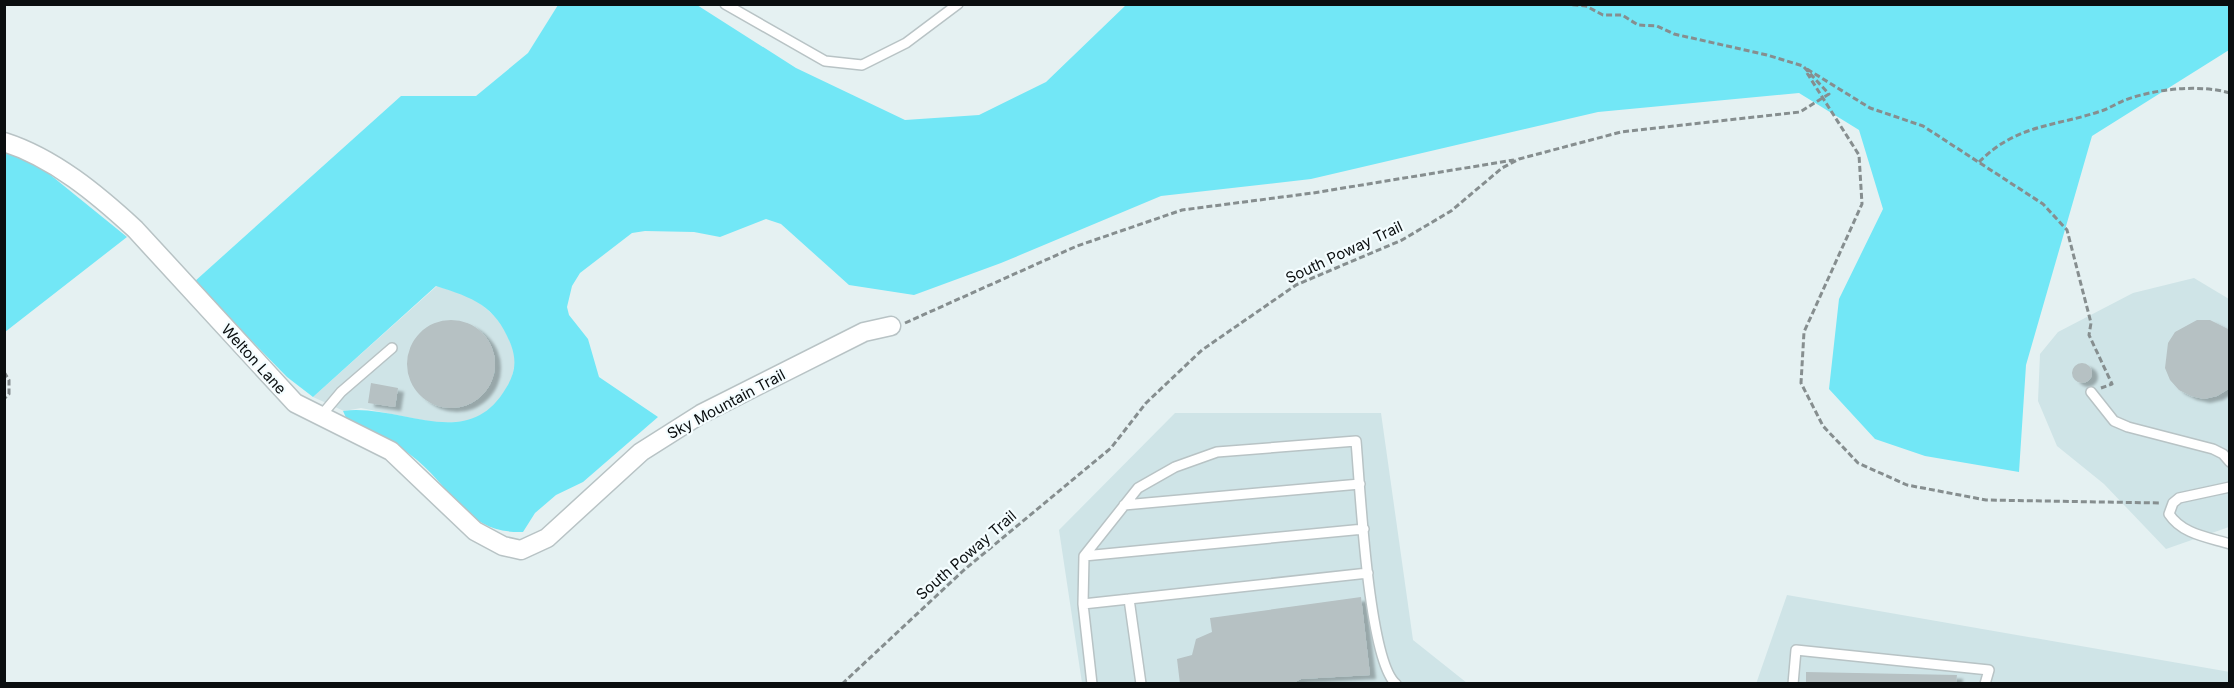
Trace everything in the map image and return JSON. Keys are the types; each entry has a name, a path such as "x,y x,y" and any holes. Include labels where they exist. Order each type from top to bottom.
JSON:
{"street":[{"name":"Welton Lane","path":"4,142 39,156 112,208 143,237 295,403 392,451 475,531 503,546 521,550"},
{"name":"Sky Mountain Trail","path":"521,550 547,538 641,452 700,414 864,332 897,325"}],"lane":[{"path":"725,4 825,61 862,66 906,43 958,4"},
{"path":"320,417 341,392 392,348"},
{"path":"2091,392 2114,421 2128,428 2213,449 2223,454 2229,462"},
{"path":"1092,684 1083,604 1084,556 1138,488 1175,467 1217,452 1356,441 1368,573 1381,657 1391,679 1396,684"},
{"path":"1124,505 1360,484"},
{"path":"2229,487 2193,493 2173,503 2169,514 2176,524 2193,534 2229,544"},
{"path":"1084,556 1364,529"},
{"path":"1083,604 1368,573"},
{"path":"1129,599 1140,684"},
{"path":"1793,684 1796,650 1989,670 1985,684"}],"path":[{"path":"1564,4 1586,6 1603,15 1622,15 1638,25 1657,26 1674,34 1767,55 1803,66 1870,108 1923,126 2043,204 2067,230 2091,323 2089,336 2112,384 2091,392"},
{"path":"1803,66 1859,155 1862,204 1803,332 1802,383 1823,426 1858,463 1907,485 1986,500 2173,503"},
{"path":"1803,66 1829,94 1823,98"},
{"path":"1979,162 1995,146 2038,125 2103,110 2126,99 2178,89 2229,93"},
{"name":"South Poway Trail","path":"842,684 964,570 1111,448 1146,403 1202,350 1296,285 1402,240 1451,211 1502,168 1520,159 1621,132 1800,112 1823,98"},
{"path":"897,325 1077,246 1182,210 1313,193 1520,159"},
{"path":"4,372 9,380 9,394 4,399"}],"shaded area":[{"path":"558,5 697,5 796,68 905,120 979,115 1046,82 1126,5 2229,5 2229,50 2092,136 2026,365 2019,472 1925,456 1875,439 1829,389 1839,299 1883,209 1859,130 1799,93 1598,112 1311,179 1161,196 1001,263 914,295 849,285 781,224 766,219 720,237 694,232 632,233 580,273 572,286 567,307 569,315 588,339 599,377 658,417 583,482 556,495 535,513 523,532 504,531 488,526 475,518 417,460 393,443 348,422 343,411 365,410 432,421 453,422 473,418 490,408 509,383 514,367 511,345 491,312 462,295 436,286 313,397 287,377 194,282 401,96 476,96 528,53"},
{"path":"5,152 32,160 127,237 5,332"},
{"path":"2194,278 2229,299 2229,527 2166,549 2104,484 2057,446 2038,401 2040,354 2058,332 2133,293"},
{"path":"437,286 474,298 500,321 509,339 516,357 512,378 500,399 487,412 472,421 437,423 361,408 344,411 313,397"},
{"path":"1175,413 1381,413 1413,640 1467,683 1082,683 1059,530"},
{"path":"1787,595 2230,672 2229,684 1756,684"}],"building":[{"path":"451,320 476,327 488,339 495,364 488,389 476,401 451,408 426,401 414,389 407,364 414,339 426,327"},
{"path":"2197,320 2210,320 2230,330 2230,388 2217,396 2204,399 2179,390 2170,380 2165,368 2168,343 2175,332"},
{"path":"2082,363 2089,366 2092,373 2089,380 2082,383 2075,380 2072,373 2075,366"},
{"path":"371,383 398,388 395,407 368,403"},
{"path":"1361,597 1370,675 1301,679 1291,684 1180,684 1177,659 1192,655 1196,639 1212,632 1210,618"},
{"path":"1806,672 1957,675 1956,684 1806,684"}]}
